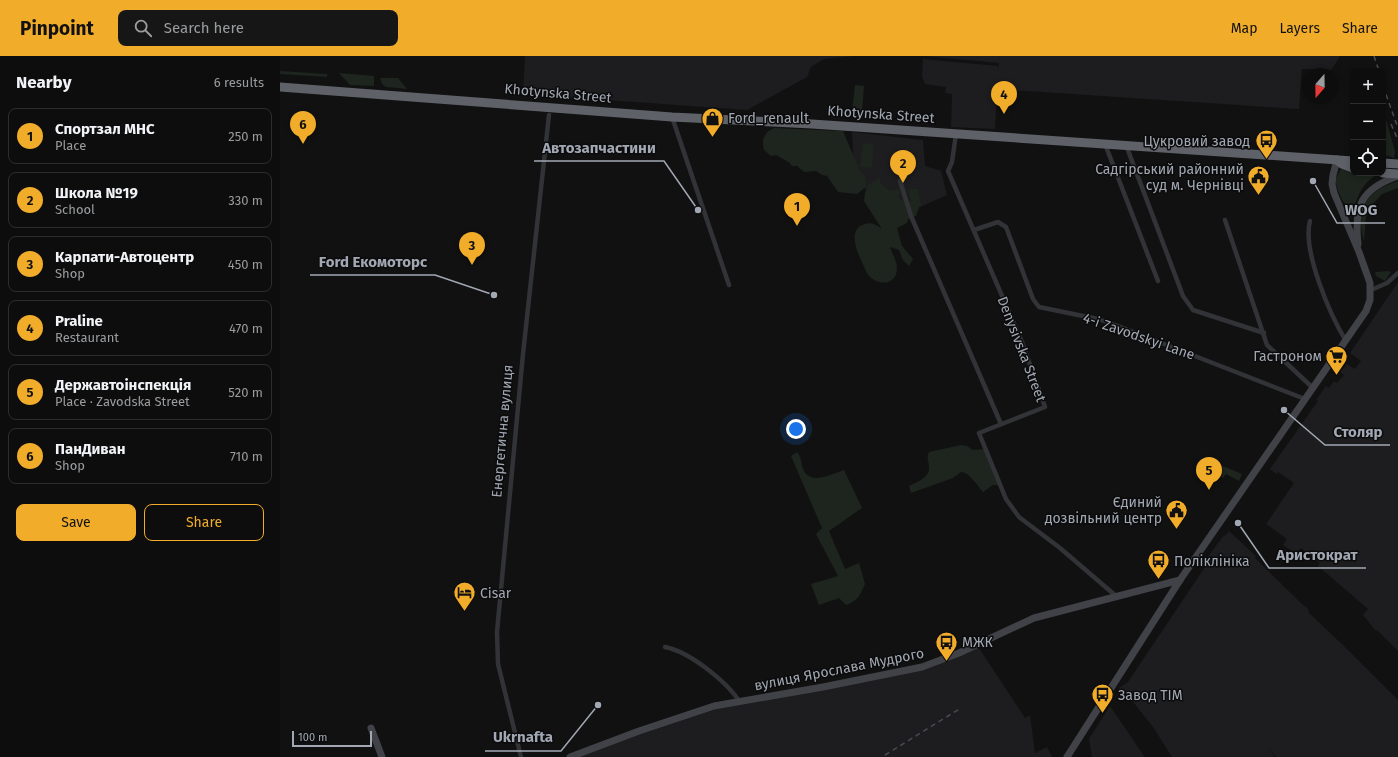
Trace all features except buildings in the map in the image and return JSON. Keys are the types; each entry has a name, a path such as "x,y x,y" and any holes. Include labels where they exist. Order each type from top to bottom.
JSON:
{"highway":[{"name":"Khotynska Street","path":"280,87 550,111 956,134 1350,161"},
{"name":"Khotynska Street","path":"1337,160 1350,167"},
{"path":"1386,163 1398,164"},
{"path":"1386,173 1398,175"}],"main road":[{"path":"1067,757 1180,580 1366,311 1370,300 1371,290 1359,252 1334,193 1332,184 1337,160"},
{"path":"1359,252 1356,224 1360,203 1367,192 1398,175"},
{"name":"вулиця Ярослава Мудрого","path":"570,757 639,731 714,706 823,687 922,667 959,654 1034,618 1180,580"},
{"path":"371,728 382,757"},
{"path":"1073,757 1075,744"}],"street":[{"name":"Енергетична вулиця","path":"521,757 498,664 497,632 524,348 550,111"},
{"path":"672,117 729,285"},
{"name":"Denysivska Street","path":"956,134 952,162 948,171 1022,342 1045,407 979,433 1006,499 1019,517 1060,548 1116,596"},
{"path":"1105,144 1158,280"},
{"path":"1126,145 1187,304 1192,310 1264,333"},
{"path":"900,181 911,216 1001,424"},
{"path":"1225,220 1267,345 1313,388"},
{"path":"1310,221 1308,230 1309,250 1326,298 1346,341"},
{"name":"4-i Zavodskyi Lane","path":"974,230 998,222 1006,227 1032,298 1039,307 1118,326 1305,399"},
{"path":"1371,290 1387,283 1398,273"},
{"path":"665,647 681,652 708,670 734,692 740,702"}],"shaded area":[{"path":"525,56 855,56 824,59 811,67 807,77 747,110 523,94"},
{"path":"925,56 1339,56 1332,68 1302,68 1299,109 997,89 995,129 951,127 952,94 945,93 946,87 925,84 922,77 923,59 998,66 998,70 999,63"},
{"path":"280,71 327,74 327,77 280,74"},
{"path":"339,73 374,76 374,86 350,85"},
{"path":"380,78 398,78 407,89 386,87 382,84"},
{"path":"855,85 864,86 862,113 852,112"},
{"path":"1386,119 1395,152 1394,158 1386,155"},
{"path":"774,128 843,131 860,171 866,178 866,187 857,194 838,192 827,176 816,171 804,172 797,166 792,166 790,163 776,155 771,156 764,150 763,139 768,132"},
{"path":"852,132 923,140 925,166 941,171 947,195 884,223 854,169"},
{"path":"863,143 874,144 872,168 860,167"},
{"path":"1341,169 1350,170 1350,176 1375,176 1363,187 1357,199 1351,218 1338,191 1335,180"},
{"path":"880,178 881,184 890,191 898,189 900,192 898,198 908,203 911,201 909,193 910,189 918,189 921,205 916,216 908,219 907,223 897,228 902,246 913,259 909,266 903,260 899,250 890,247 897,268 894,278 885,282 875,281 867,273 858,254 855,239 855,232 859,227 865,224 874,224 882,229 864,201 868,185"},
{"path":"1398,181 1398,188 1382,194 1372,205 1366,217 1364,241 1361,220 1362,211 1366,203 1378,190"},
{"path":"1375,272 1391,272 1385,281 1376,276"},
{"path":"1398,282 1398,651 1377,630 1376,631 1363,615 1368,609 1318,566 1320,563 1301,548 1296,553 1283,545 1287,539 1266,524 1294,483 1278,472 1276,474 1270,469 1318,401 1316,400 1326,386 1329,388 1334,381 1337,383 1344,375 1340,372 1347,364 1355,369 1361,361 1350,353"},
{"path":"961,445 967,446 973,450 985,449 1000,485 993,485 983,492 970,476 961,472 953,478 911,493 909,486 925,477 929,471 929,452"},
{"path":"797,452 805,472 814,478 820,478 844,470 862,508 829,531 845,569 859,563 865,584 858,597 853,602 846,605 839,598 819,605 811,584 838,576 816,534 822,528 791,456"},
{"path":"1220,465 1242,474 1239,481 1226,474 1223,478 1216,474"},
{"path":"1229,531 1256,556 1255,558 1305,607 1306,606 1309,611 1308,612 1398,700 1398,757 1276,757 1267,747 1275,757 1172,757 1153,727 1126,693 1124,694 1119,688 1128,682 1207,564 1204,562 1224,535 1225,536"},
{"path":"977,645 1025,718 1030,715 1035,753 1047,747 1052,757 574,757 714,707 921,668"},
{"path":"1110,706 1144,757 1092,757 1089,739"}],"railway":[{"path":"1374,56 1378,68"},
{"path":"1386,94 1398,128"},
{"path":"1391,124 1398,140"},
{"path":"885,755 961,708"}],"place":[{"name":"Praline","path":"1004,114"},
{"name":"Ford_renault","path":"712,138"},
{"name":"ПанДиван","path":"303,144"},
{"name":"Цукровий завод","path":"1266,160"},
{"name":"WOG","path":"1313,181"},
{"name":"Школа №19","path":"903,183"},
{"name":"Садгірський районний суд м. Чернівці","path":"1259,196"},
{"name":"Автозапчастини","path":"698,210"},
{"name":"Спортзал МНС","path":"797,226"},
{"name":"Карпати-Автоцентр","path":"472,265"},
{"name":"Ford Екомоторс","path":"494,295"},
{"name":"Гастроном","path":"1337,376"},
{"name":"Столяр","path":"1284,410"},
{"name":"Державтоінспекція","path":"1209,490"},
{"name":"Аристократ","path":"1238,523"},
{"name":"Єдиний дозвільний центр","path":"1177,530"},
{"name":"Поліклініка","path":"1158,580"},
{"name":"Cisar","path":"464,612"},
{"name":"МЖК","path":"946,662"},
{"name":"Ukrnafta","path":"598,705"},
{"name":"Завод ТІМ","path":"1103,714"}]}
